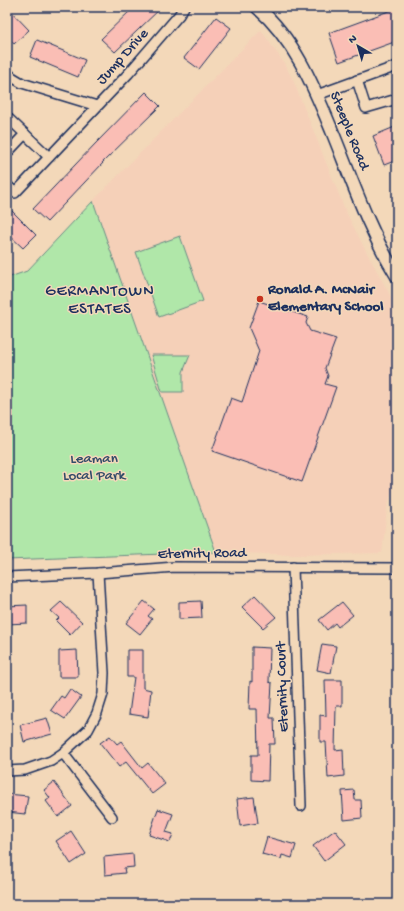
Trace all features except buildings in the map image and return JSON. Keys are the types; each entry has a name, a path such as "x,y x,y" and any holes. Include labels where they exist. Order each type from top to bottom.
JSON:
{"street":[{"name":"Jump Drive","path":"7,185 15,193 138,62 179,15 184,7"},
{"name":"Steeple Road","path":"257,7 266,15 296,54 309,78 370,225 397,276"},
{"path":"317,95 397,66"},
{"name":"Jump Drive","path":"7,72 12,77 22,82 97,106"},
{"path":"357,80 366,108 397,99"},
{"path":"7,117 49,157"},
{"path":"7,152 25,134"},
{"name":"Eternity Road","path":"7,577 98,573 175,567 397,568"},
{"name":"Eternity Court","path":"293,567 301,806"},
{"path":"7,771 25,770 51,762 88,730 97,713 103,694 104,672 98,573"},
{"path":"63,753 112,817"}],"shaded area":[{"name":"Ronald A. McNair Elementary School","path":"261,30 284,63 293,80 346,212 397,308 397,475 387,508 382,553 293,555 216,552 93,201"}],"green space":[{"name":"Leaman Local Park","path":"93,201 216,552 7,560 7,278 27,271"},
{"path":"180,236 203,301 159,317 136,252"},
{"path":"151,355 190,355 183,372 183,392 162,392"}],"place":[{"name":"Ronald A. McNair Elementary School","path":"260,299"}],"district":[{"name":"GERMANTOWN ESTATES","path":"100,301"}]}
